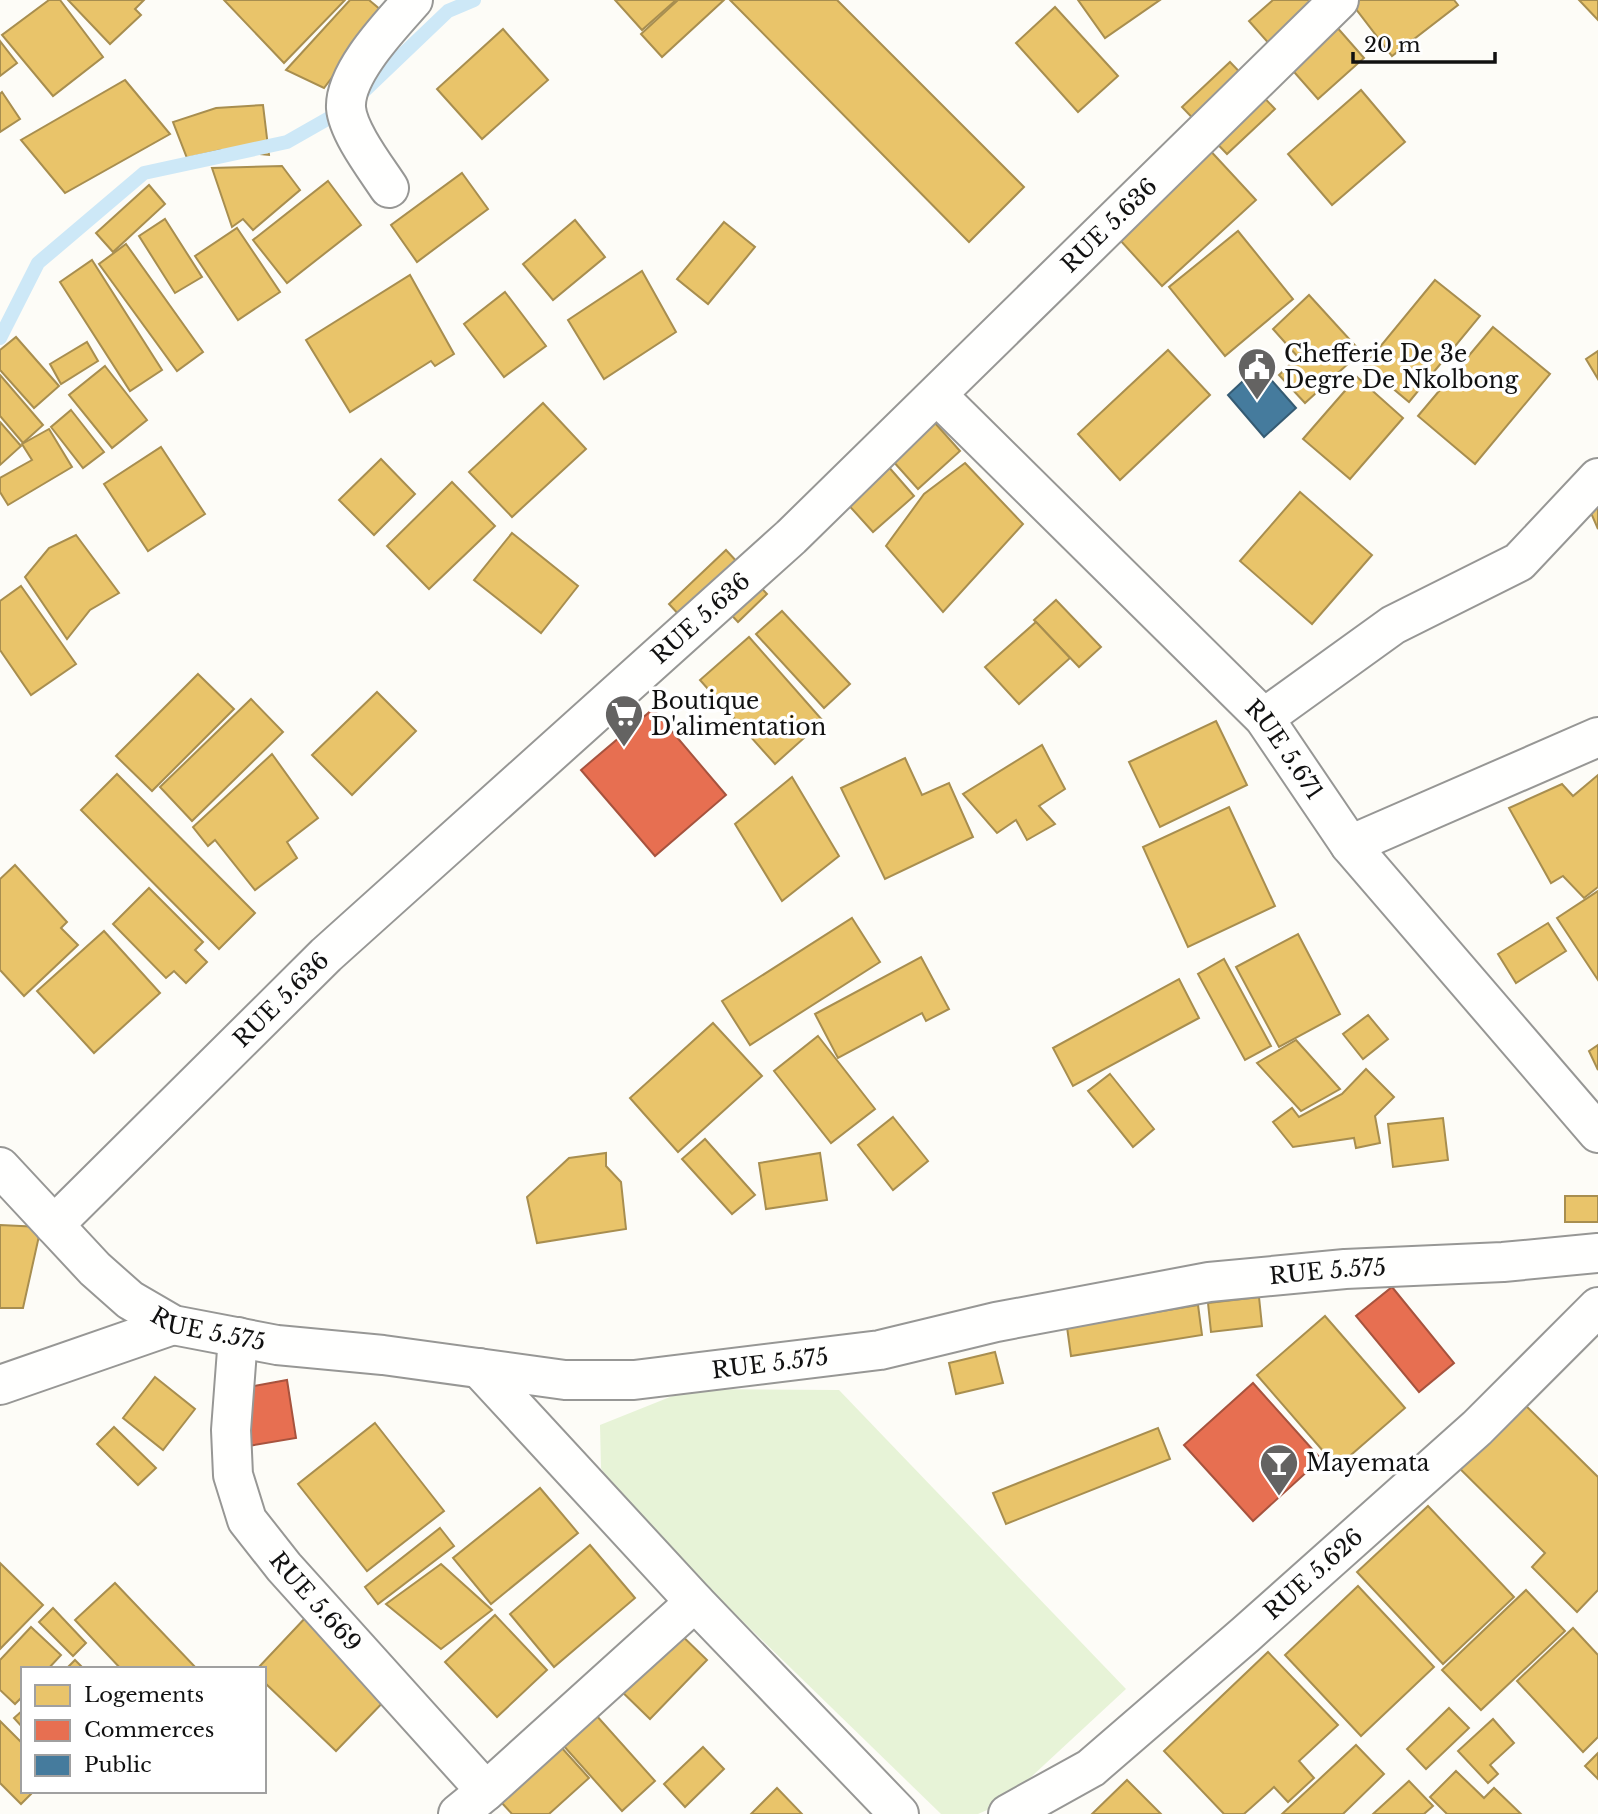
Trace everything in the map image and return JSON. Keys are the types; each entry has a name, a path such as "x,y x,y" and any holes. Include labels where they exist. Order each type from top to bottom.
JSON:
{"street":[{"path":"389,188 354,130 346,108 352,82 373,46 413,0"},
{"name":"RUE 5.636","path":"54,1225 326,955 791,537 1339,0"},
{"name":"RUE 5.671","path":"937,395 1264,718 1350,845 1598,1133"},
{"path":"1264,718 1393,625 1519,562 1598,478"},
{"path":"1350,845 1598,737"},
{"name":"RUE 5.575","path":"0,1167 95,1269 130,1300 173,1325 277,1345 383,1355 565,1380 634,1380 880,1350 996,1322 1209,1282 1345,1269 1503,1262 1598,1253"},
{"name":"RUE 5.626","path":"1008,1814 1091,1768 1256,1626 1477,1428 1598,1307"},
{"path":"0,1385 173,1325"},
{"name":"RUE 5.669","path":"238,1337 231,1430 233,1475 247,1520 472,1802"},
{"path":"479,1368 695,1602 898,1814"},
{"path":"472,1802 695,1602"}],"green space":[{"path":"690,1389 839,1390 1126,1689 1003,1803 978,1814 941,1814 626,1508 601,1468 600,1425"}],"building: Logements":[{"path":"49,0 60,0 103,57 53,96 2,35"},
{"path":"68,0 144,0 135,9 141,15 110,44"},
{"path":"224,0 345,0 284,63"},
{"path":"350,0 369,0 382,11 324,88 286,70"},
{"path":"615,0 676,0 642,30"},
{"path":"678,0 724,0 662,57 641,34"},
{"path":"730,0 837,0 1024,187 969,242"},
{"path":"1078,0 1160,0 1105,38"},
{"path":"1273,0 1313,0 1364,58 1318,99 1249,21"},
{"path":"1349,0 1454,0 1458,5 1392,56"},
{"path":"1579,0 1598,0 1598,20"},
{"path":"1055,7 1118,76 1078,112 1016,43"},
{"path":"503,29 548,80 482,139 437,89"},
{"path":"0,41 17,63 0,76"},
{"path":"1230,62 1275,109 1227,154 1182,107"},
{"path":"125,80 170,134 65,193 21,140"},
{"path":"1361,90 1405,142 1332,205 1288,154"},
{"path":"2,92 20,119 0,132 0,94"},
{"path":"263,105 269,155 221,150 187,158 173,122 216,108"},
{"path":"1193,132 1256,200 1162,286 1099,217"},
{"path":"282,166 300,190 253,230 243,219 232,227 212,168"},
{"path":"462,173 488,209 417,262 391,225"},
{"path":"328,181 361,225 287,283 253,240"},
{"path":"149,185 165,204 113,252 96,233"},
{"path":"165,219 202,277 175,293 139,236"},
{"path":"575,220 605,257 553,300 523,264"},
{"path":"724,222 755,247 708,304 677,279"},
{"path":"237,228 280,292 238,320 195,256"},
{"path":"1238,231 1293,299 1225,356 1169,287"},
{"path":"126,244 203,352 177,371 99,264"},
{"path":"92,260 162,370 130,391 60,282"},
{"path":"642,271 676,332 604,379 568,320"},
{"path":"410,275 454,354 435,366 431,361 350,412 306,340"},
{"path":"1435,280 1480,316 1409,402 1365,365"},
{"path":"505,292 546,346 504,377 464,324"},
{"path":"1309,295 1361,352 1305,403 1279,375 1298,357 1273,329"},
{"path":"1493,327 1550,374 1475,464 1418,416"},
{"path":"16,337 59,386 34,408 0,370 0,350"},
{"path":"87,342 98,361 61,384 50,364"},
{"path":"1168,350 1210,395 1120,480 1078,434"},
{"path":"1598,351 1598,379 1586,359"},
{"path":"105,366 147,420 112,448 69,395"},
{"path":"0,375 43,425 23,443 0,416"},
{"path":"1357,377 1403,418 1350,479 1303,439"},
{"path":"543,403 586,449 512,517 469,472"},
{"path":"918,404 960,451 918,489 875,441"},
{"path":"71,410 104,452 83,468 51,427"},
{"path":"0,422 21,446 0,465"},
{"path":"49,429 72,467 8,505 0,492 0,478 32,460 22,444"},
{"path":"867,442 914,496 873,532 825,479"},
{"path":"161,447 205,514 148,551 104,484"},
{"path":"381,459 415,494 374,535 339,500"},
{"path":"965,463 1023,524 943,612 886,546 924,494"},
{"path":"452,482 495,526 429,589 387,546"},
{"path":"1598,483 1598,529 1581,490"},
{"path":"1300,492 1372,555 1312,624 1240,561"},
{"path":"512,533 578,586 541,633 474,580"},
{"path":"76,535 119,593 90,610 67,639 25,577 49,548"},
{"path":"726,550 767,594 738,622 722,605 694,631 669,604"},
{"path":"21,586 76,664 31,695 0,650 0,601"},
{"path":"1056,600 1101,647 1079,667 1034,620"},
{"path":"782,611 850,684 824,708 756,634"},
{"path":"1036,622 1070,658 1019,704 985,667"},
{"path":"749,637 823,721 775,764 700,680"},
{"path":"198,674 234,709 152,791 116,756"},
{"path":"377,692 416,731 352,795 312,755"},
{"path":"251,699 283,732 192,821 160,787"},
{"path":"1216,721 1247,785 1160,827 1129,762"},
{"path":"1042,745 1065,789 1039,806 1055,824 1027,840 1016,820 997,833 963,794"},
{"path":"272,754 318,818 287,842 297,858 255,890 215,840 208,846 193,827"},
{"path":"905,758 922,795 949,783 973,837 885,879 841,788"},
{"path":"117,774 255,913 219,949 81,810"},
{"path":"1598,775 1598,887 1584,898 1563,876 1551,883 1509,808 1562,784 1573,796"},
{"path":"792,777 839,856 782,901 735,824"},
{"path":"1229,807 1275,906 1188,947 1143,847"},
{"path":"15,865 67,922 61,928 78,945 24,996 0,970 0,879"},
{"path":"149,888 203,942 195,950 207,962 186,983 174,971 166,978 113,924"},
{"path":"1598,891 1598,980 1557,918"},
{"path":"852,918 880,962 750,1045 722,1001"},
{"path":"1548,923 1566,951 1516,983 1498,954"},
{"path":"104,931 160,993 94,1053 37,991"},
{"path":"1298,934 1340,1014 1279,1047 1236,967"},
{"path":"921,957 949,1009 926,1021 922,1013 838,1058 815,1014"},
{"path":"1224,959 1271,1046 1245,1060 1198,974"},
{"path":"1179,979 1199,1018 1073,1086 1053,1048"},
{"path":"1368,1015 1388,1039 1363,1059 1343,1034"},
{"path":"713,1023 762,1076 678,1152 630,1098"},
{"path":"818,1036 875,1109 831,1143 774,1071"},
{"path":"1296,1040 1340,1089 1301,1111 1257,1063"},
{"path":"1598,1045 1598,1070 1589,1051"},
{"path":"1366,1069 1394,1097 1375,1116 1380,1143 1356,1148 1354,1138 1293,1147 1273,1122 1292,1108 1299,1117 1342,1094"},
{"path":"1110,1074 1154,1129 1133,1147 1088,1091"},
{"path":"893,1117 928,1161 893,1190 858,1145"},
{"path":"1443,1118 1448,1160 1393,1167 1388,1124"},
{"path":"705,1139 755,1195 732,1214 682,1159"},
{"path":"606,1153 606,1166 621,1182 626,1229 537,1243 527,1197 569,1158"},
{"path":"820,1153 827,1200 766,1209 759,1163"},
{"path":"1565,1196 1598,1196 1598,1222 1565,1222"},
{"path":"0,1225 41,1227 23,1308 0,1308"},
{"path":"1259,1297 1262,1326 1211,1332 1208,1303"},
{"path":"1198,1305 1202,1335 1071,1356 1067,1327"},
{"path":"1325,1316 1405,1408 1337,1467 1257,1375"},
{"path":"995,1352 1003,1383 956,1394 949,1363"},
{"path":"155,1377 195,1409 163,1450 123,1418"},
{"path":"1506,1386 1598,1477 1598,1590 1577,1612 1532,1567 1545,1553 1441,1450"},
{"path":"375,1423 444,1511 367,1571 298,1484"},
{"path":"114,1427 156,1468 138,1485 97,1444"},
{"path":"1158,1428 1170,1459 1006,1524 993,1493"},
{"path":"540,1488 578,1533 491,1604 453,1558"},
{"path":"1428,1506 1514,1597 1443,1664 1357,1572"},
{"path":"440,1528 454,1546 378,1604 365,1587"},
{"path":"590,1545 635,1598 554,1667 510,1614"},
{"path":"0,1563 43,1605 0,1649"},
{"path":"441,1564 492,1610 441,1649 386,1604"},
{"path":"115,1583 195,1667 119,1667 75,1620"},
{"path":"1358,1586 1434,1667 1361,1736 1285,1655"},
{"path":"1526,1590 1565,1631 1481,1710 1442,1670"},
{"path":"53,1608 86,1643 73,1656 39,1622"},
{"path":"308,1615 391,1694 336,1751 266,1684 266,1667 259,1667"},
{"path":"495,1615 547,1670 497,1717 445,1662"},
{"path":"671,1625 707,1660 650,1719 614,1684"},
{"path":"31,1627 61,1655 50,1667 21,1667 21,1698 15,1704 0,1690 0,1660"},
{"path":"1573,1628 1598,1655 1598,1737 1583,1752 1517,1681"},
{"path":"1268,1652 1338,1725 1299,1761 1314,1778 1288,1802 1274,1787 1244,1814 1224,1814 1164,1751"},
{"path":"75,1660 82,1667 68,1667"},
{"path":"587,1705 655,1781 622,1811 554,1735"},
{"path":"1449,1708 1469,1728 1426,1769 1407,1749"},
{"path":"21,1712 21,1726 14,1718"},
{"path":"1493,1719 1514,1743 1490,1765 1498,1774 1488,1783 1458,1751"},
{"path":"0,1721 21,1742 21,1793 32,1793 21,1804 0,1783"},
{"path":"1356,1745 1384,1774 1343,1814 1282,1814"},
{"path":"561,1747 589,1778 549,1814 512,1814 501,1802"},
{"path":"703,1747 724,1769 685,1807 664,1784"},
{"path":"1598,1753 1598,1779 1585,1766"},
{"path":"1456,1771 1484,1798 1494,1788 1521,1814 1447,1814 1430,1797"},
{"path":"1127,1780 1161,1814 1092,1814"},
{"path":"1409,1781 1433,1806 1424,1814 1373,1814"},
{"path":"777,1788 802,1814 751,1814"}],"building: Commerces":[{"path":"653,709 726,795 655,856 581,770"},
{"path":"1392,1287 1454,1363 1419,1392 1356,1316"},
{"path":"287,1380 296,1438 242,1447 232,1390"},
{"path":"1253,1383 1321,1459 1253,1521 1184,1445"}],"building: Public":[{"path":"1259,366 1296,408 1264,437 1228,395"}],"waterway":[{"path":"360,95 448,11 474,0"},
{"path":"0,338 38,263 144,173 287,142 345,109"}],"place":[{"name":"Chefferie De 3e Degre De Nkolbong","path":"1257,401"},
{"name":"Boutique D'alimentation","path":"624,748"},
{"name":"Mayemata","path":"1279,1497"}]}
